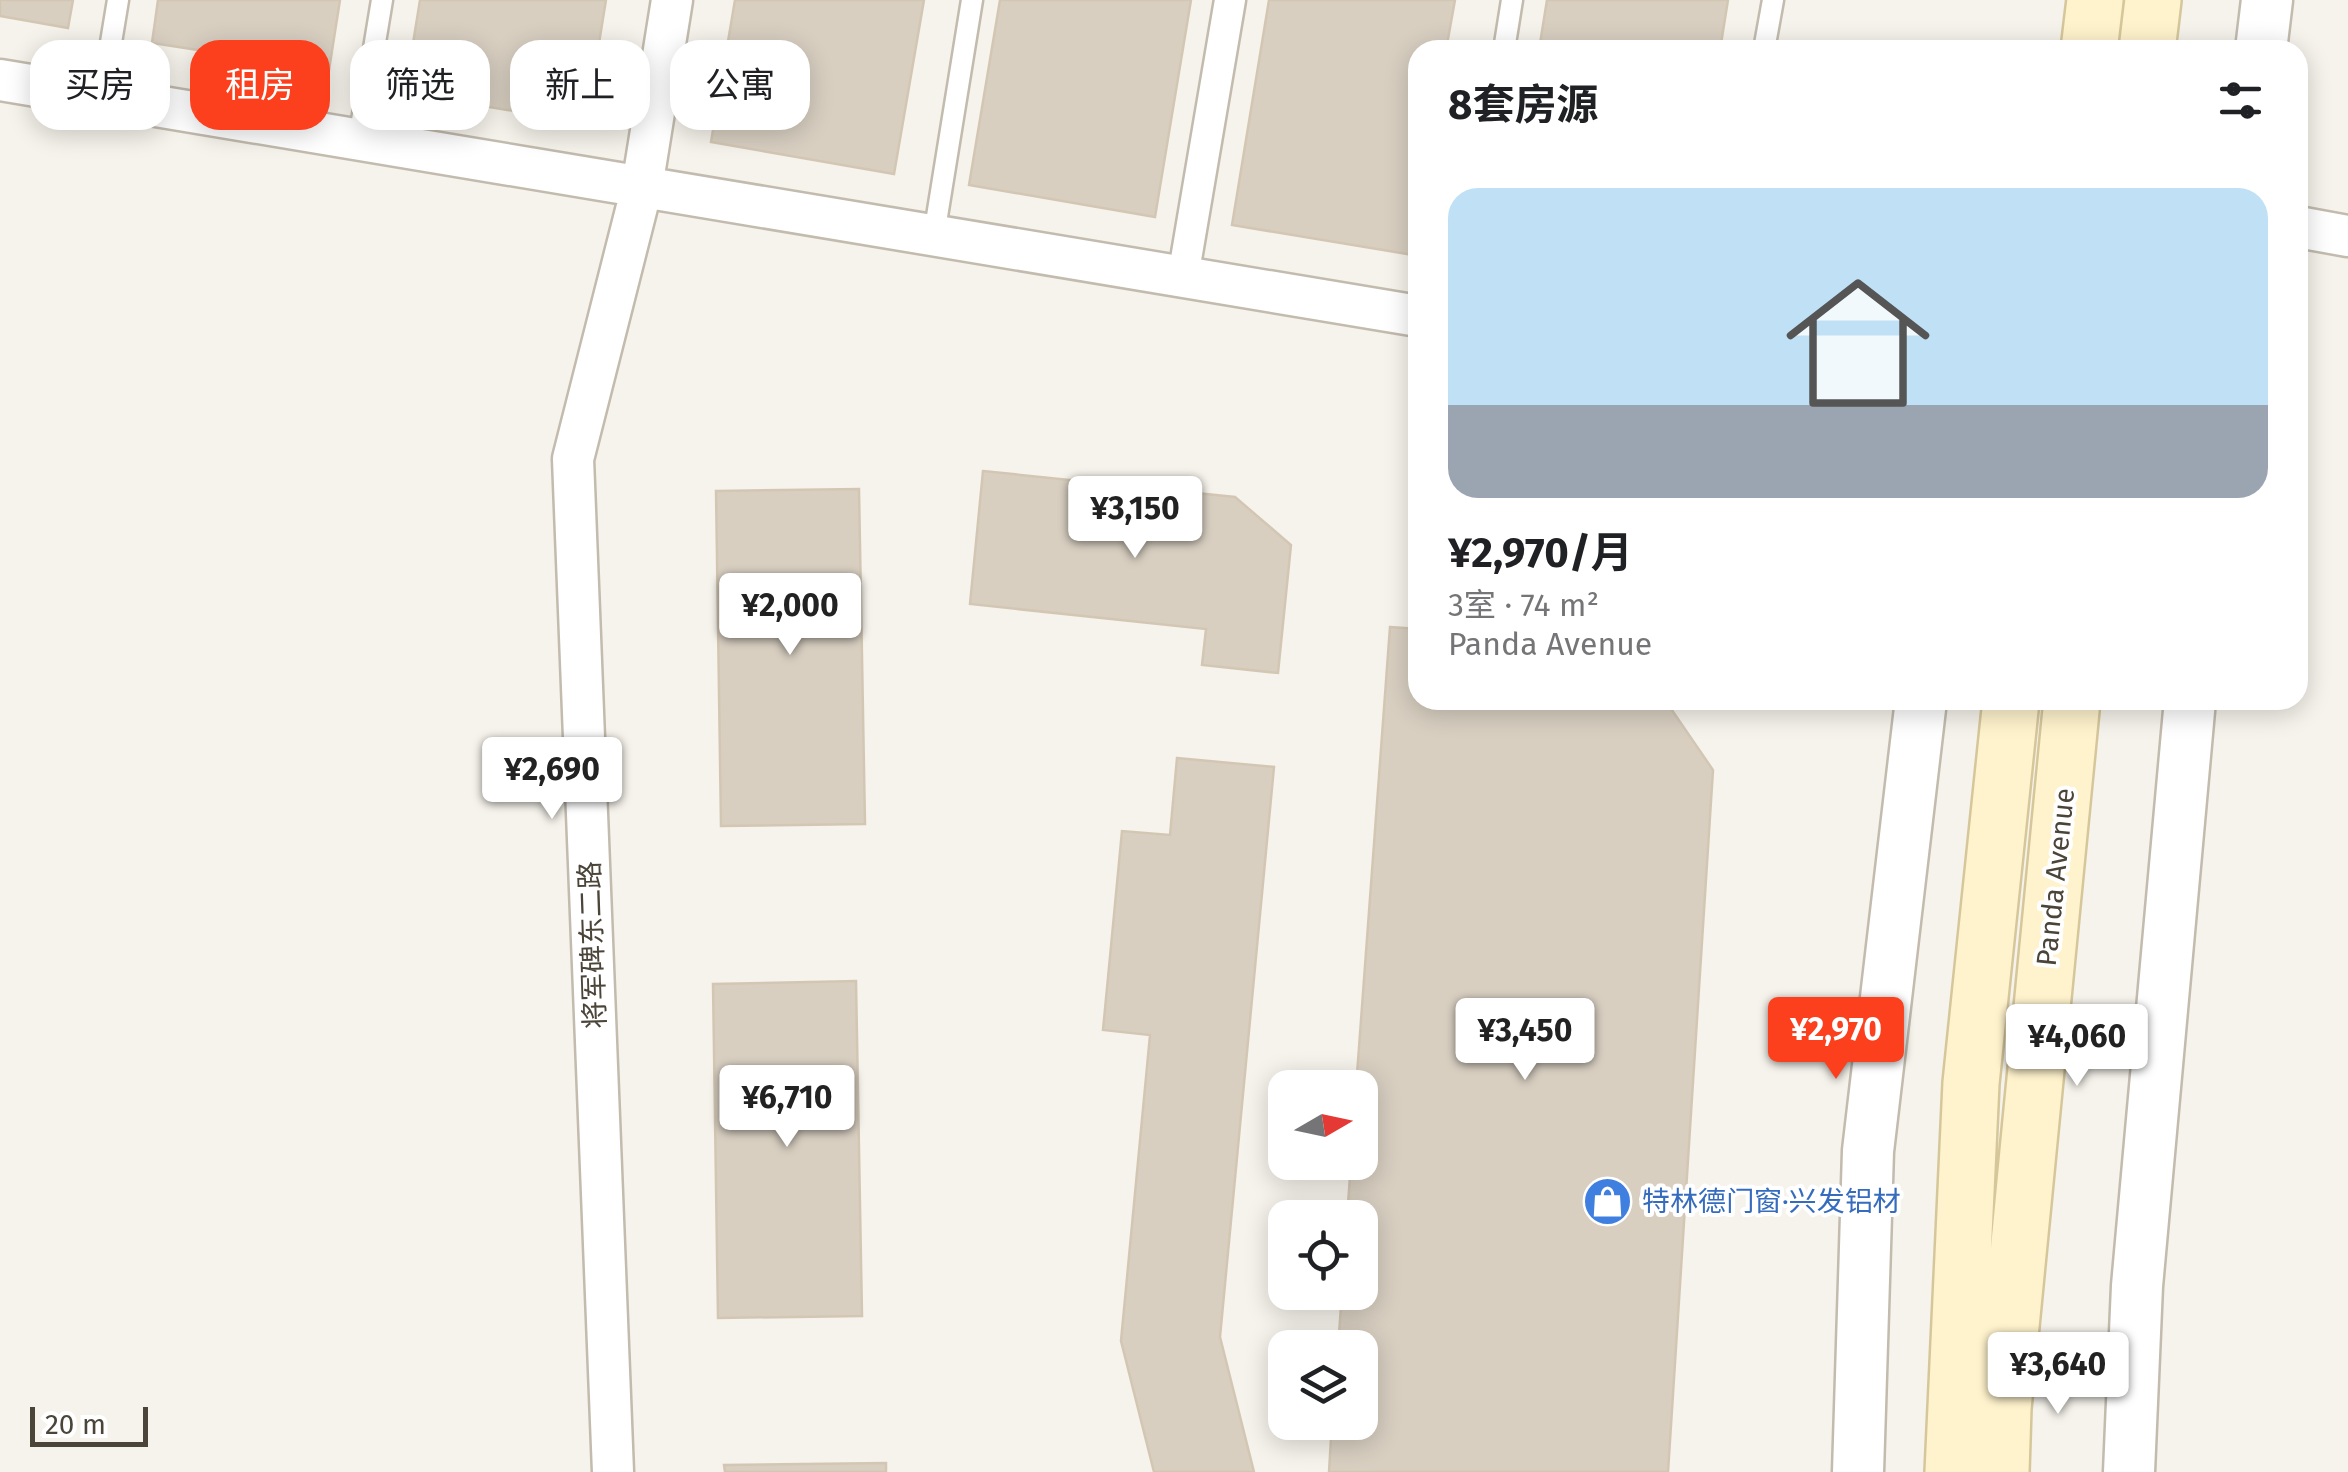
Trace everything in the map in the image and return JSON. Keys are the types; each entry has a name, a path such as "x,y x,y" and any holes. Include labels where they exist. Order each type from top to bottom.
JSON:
{"main road":[{"path":"2090,40 2096,0"},
{"path":"2148,40 2153,0"},
{"path":"1953,1472 1971,1083 2010,710"},
{"name":"Panda Avenue","path":"2001,1472 2005,1383 2071,710"},
{"path":"2005,1383 2028,1472"}],"street":[{"name":"将军碑东二路","path":"613,1472 573,459 642,187 672,0"},
{"path":"1184,277 1230,0"},
{"path":"2262,40 2268,0"},
{"path":"0,80 30,85"},
{"path":"170,108 1408,314"},
{"path":"2308,229 2348,236"},
{"path":"1858,1472 1868,1151 1920,710"},
{"path":"2128,1472 2137,1286 2189,710"}],"lane":[{"path":"111,40 118,0"},
{"path":"359,140 382,0"},
{"path":"934,235 972,0"},
{"path":"1506,40 1512,0"},
{"path":"1766,40 1773,0"}],"building":[{"path":"0,0 73,0 68,28 0,16"},
{"path":"158,0 340,0 330,64 330,40 190,40 190,49 170,46 170,40 152,40"},
{"path":"420,0 606,0 599,40 510,40 510,110 490,107 490,40 414,40"},
{"path":"735,0 924,0 894,174 711,142 713,130 810,130 810,40 728,40"},
{"path":"1000,0 1191,0 1155,217 969,185"},
{"path":"1269,0 1455,0 1448,40 1408,40 1408,254 1232,225"},
{"path":"1547,0 1728,0 1722,40 1541,40"},
{"path":"983,471 1235,497 1291,545 1278,673 1202,665 1206,629 970,604"},
{"path":"859,489 865,824 721,826 716,491"},
{"path":"1390,627 1408,628 1408,710 1672,710 1713,770 1668,1472 1329,1472 1331,1440 1378,1440 1378,1330 1339,1330 1341,1310 1378,1310 1378,1200 1348,1200 1350,1180 1378,1180 1378,1070 1357,1070"},
{"path":"1177,758 1274,767 1220,1337 1254,1472 1154,1472 1121,1341 1150,1035 1103,1030 1122,831 1170,835"},
{"path":"856,981 862,1316 718,1318 713,984"},
{"path":"886,1463 886,1472 725,1472 724,1465"}],"place":[{"name":"特林德门窗·兴发铝材","path":"1607,1201"}]}
